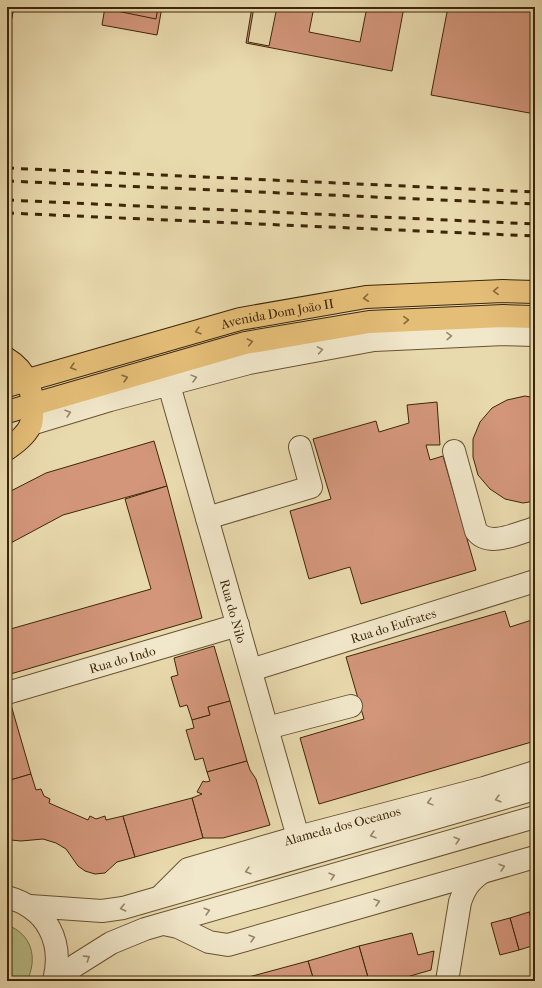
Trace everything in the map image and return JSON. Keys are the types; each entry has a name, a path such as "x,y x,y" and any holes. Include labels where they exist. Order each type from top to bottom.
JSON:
{"main road":[{"name":"Avenida Dom João II","path":"7,386 240,319 366,297 503,291 535,292"},
{"name":"Avenida Dom João II","path":"7,412 32,414 245,343 369,322 503,316 535,317"},
{"path":"7,358 16,364 28,380 32,414 18,441 7,449"}],"street":[{"path":"32,414 110,400 249,363 374,340 504,334 535,335"},
{"name":"Rua do Nilo","path":"169,384 298,837"},
{"path":"207,518 311,487 300,447"},
{"path":"454,451 476,531 479,535 484,538 496,540 535,528"},
{"name":"Rua do Eufrates","path":"251,670 535,581"},
{"name":"Rua do Indo","path":"7,693 238,626"},
{"path":"267,728 351,706"},
{"name":"Alameda dos Oceanos","path":"159,897 188,869 298,837 476,790 535,772"},
{"name":"Alameda dos Oceanos","path":"15,898 102,911 123,908 535,788"},
{"path":"55,981 111,942 130,934 535,817"},
{"path":"162,924 178,926 209,942 228,945 535,857"},
{"path":"447,981 460,902 464,891 471,880 481,873"},
{"path":"423,889 445,894 453,907 456,920"},
{"path":"15,898 41,916 49,927 55,940 58,954 55,981"}],"green space":[{"path":"7,925 22,934 30,948 32,964 27,981 7,981"}],"building":[{"path":"7,7 14,7 8,38 7,37"},
{"path":"105,7 162,7 157,35 102,25"},
{"path":"113,7 158,7 156,19 112,10"},
{"path":"252,7 254,7 248,42 269,46 277,7 314,7 309,32 360,42 367,7 404,7 392,71 246,43"},
{"path":"448,7 535,7 535,114 431,95"},
{"path":"525,396 535,398 535,501 523,503 505,499 490,489 478,475 473,457 473,439 480,422 492,408 507,400"},
{"path":"437,402 440,445 426,445 430,460 443,456 476,570 361,604 350,567 309,579 290,511 331,499 313,439 376,421 379,432 409,423 407,405"},
{"path":"154,441 167,486 63,515 7,545 7,493 46,473"},
{"path":"167,486 202,618 7,675 7,630 151,589 125,499"},
{"path":"505,611 510,627 535,619 535,741 319,804 300,738 364,719 346,657"},
{"path":"214,646 230,701 208,707 210,715 192,720 187,705 180,707 171,677 178,675 174,658"},
{"path":"230,701 247,761 207,772 203,758 195,760 186,730 194,728 192,720 210,715 208,707"},
{"path":"11,705 31,774 7,781 7,707"},
{"path":"247,761 250,770 256,779 270,825 223,838 203,838 192,798 202,794 197,792 203,781 210,781 207,772"},
{"path":"31,774 36,790 41,789 44,796 50,799 49,803 88,820 90,816 96,819 105,816 106,820 123,816 135,857 117,862 105,873 95,874 85,871 78,866 66,849 56,843 43,839 21,841 11,840 7,836 7,781"},
{"path":"192,798 203,838 135,857 123,816"},
{"path":"535,910 535,931 529,912"},
{"path":"529,912 535,931 535,945 519,950 510,918"},
{"path":"510,918 519,950 500,955 491,923"},
{"path":"412,933 418,955 434,951 431,970 393,981 369,981 359,946"},
{"path":"359,946 369,981 314,981 308,961"},
{"path":"308,961 314,981 234,981"}],"railway":[{"path":"7,168 535,192"},
{"path":"7,181 535,204"},
{"path":"7,200 535,224"},
{"path":"7,213 535,236"}]}
